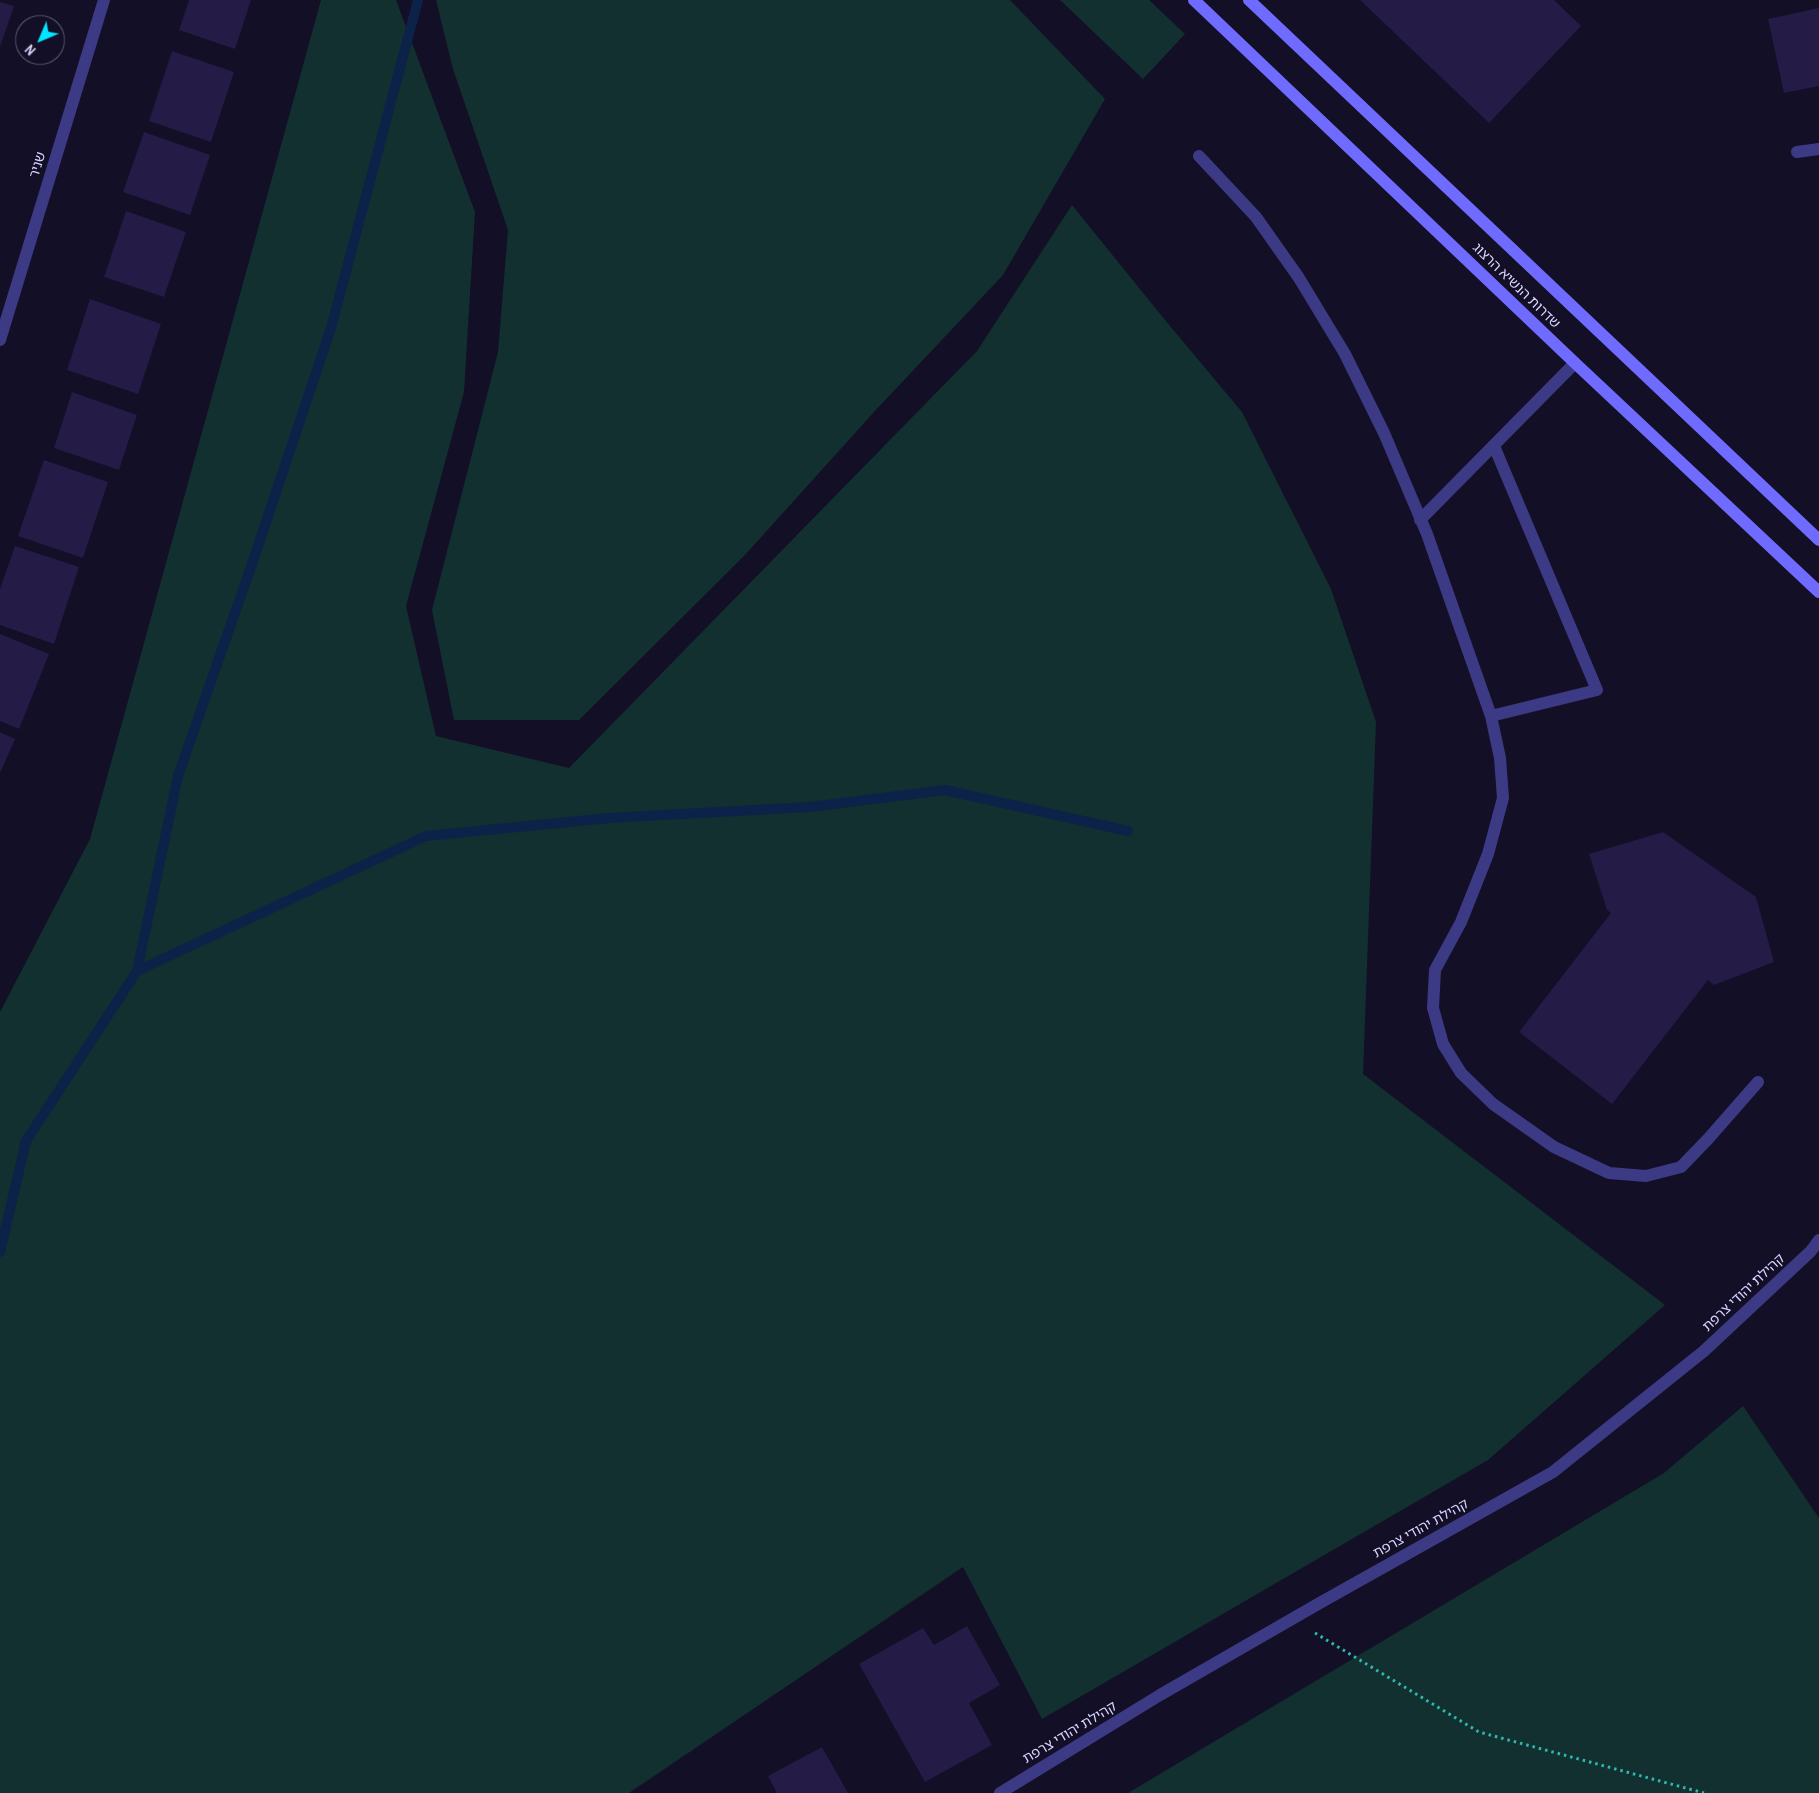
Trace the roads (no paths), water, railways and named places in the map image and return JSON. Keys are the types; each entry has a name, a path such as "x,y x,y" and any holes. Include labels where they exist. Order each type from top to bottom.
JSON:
{"street":[{"name":"שניר","path":"0,340 104,0"},
{"name":"שדרות הנשיא הרצוג","path":"1194,0 1575,363 1819,592"},
{"name":"שדרות הנשיא הרצוג","path":"1249,0 1819,540"},
{"path":"1797,152 1819,149"},
{"path":"1199,156 1256,217 1299,278 1340,345 1384,433 1420,520 1491,716 1500,758 1503,798 1488,854 1461,922 1435,970 1433,1008 1443,1044 1461,1073 1493,1104 1554,1147 1609,1173 1646,1176 1681,1167 1758,1082"},
{"path":"1420,520 1575,363"},
{"path":"1491,716 1597,690 1494,446"},
{"name":"קהילת יהודי צרפת","path":"1000,1793 1292,1619 1553,1472 1704,1351 1811,1251 1819,1240"}],"waterway":[{"path":"0,1252 26,1141 137,971 178,776 331,328 418,0"},
{"path":"137,971 426,836 609,818 810,807 945,790 1128,831"}]}
